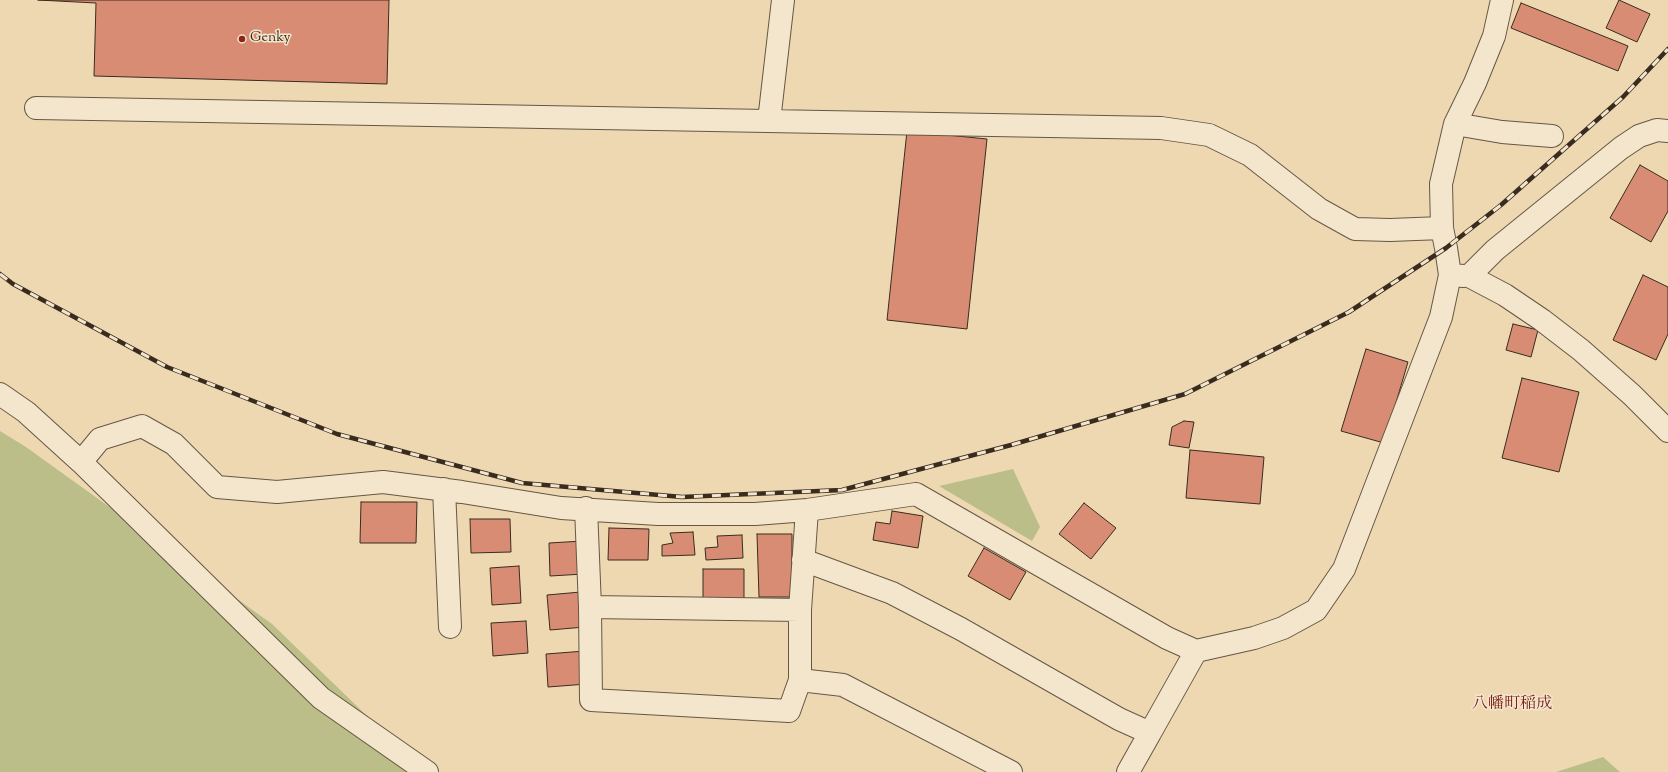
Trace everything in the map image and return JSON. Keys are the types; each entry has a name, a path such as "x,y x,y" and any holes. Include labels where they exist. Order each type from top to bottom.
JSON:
{"street":[{"path":"769,121 783,0"},
{"path":"1502,0 1494,36 1475,83 1455,124 1441,184 1442,228 1446,248 1459,276 1505,295 1542,320 1598,365 1632,395 1668,431"},
{"path":"36,108 1161,128 1209,135 1250,155 1319,209 1355,229 1390,230 1442,228"},
{"path":"1455,124 1502,132 1552,136"},
{"path":"81,462 100,439 142,426 174,444 217,488 277,492 383,482 444,489 561,508 586,508 658,514 755,514 807,510 916,494 1167,638 1196,651 1254,638 1284,628 1316,610 1344,569 1441,317 1459,276 1495,250 1621,148 1639,136 1657,130 1668,131"},
{"path":"0,394 26,412 81,462 321,698 428,772"},
{"path":"444,489 450,627"},
{"path":"586,508 590,607 591,700 789,711 800,680 800,610 807,510"},
{"path":"803,560 892,593 961,629 1119,719 1150,732"},
{"path":"590,607 800,610"},
{"path":"1128,772 1196,651"},
{"path":"800,680 843,685 1011,772"}],"green space":[{"path":"0,431 26,447 272,624 425,772 0,772"},
{"path":"1013,469 1040,527 1032,541 939,486"},
{"path":"1603,757 1620,772 1556,772"}],"building":[{"name":"Genky","path":"38,0 389,0 387,84 94,76 96,3"},
{"path":"1619,0 1650,14 1637,42 1606,28"},
{"path":"1521,3 1628,46 1618,71 1511,28"},
{"path":"907,131 987,139 967,329 887,320"},
{"path":"1640,165 1668,181 1668,211 1651,242 1610,218"},
{"path":"1643,275 1668,287 1668,334 1656,360 1613,340"},
{"path":"1513,324 1538,330 1531,357 1506,350"},
{"path":"1366,349 1408,362 1384,443 1341,431"},
{"path":"1522,378 1579,392 1559,472 1502,458"},
{"path":"1184,421 1194,422 1189,448 1169,445 1172,427"},
{"path":"1190,450 1264,457 1260,504 1186,498"},
{"path":"361,502 417,502 416,543 360,543"},
{"path":"1084,503 1116,528 1091,559 1059,534"},
{"path":"892,511 923,516 918,548 873,540 876,522 890,524"},
{"path":"470,519 510,519 511,552 471,553"},
{"path":"609,528 649,529 648,560 608,560"},
{"path":"693,532 695,555 662,556 662,545 673,543 670,533"},
{"path":"757,534 792,534 792,597 759,597"},
{"path":"742,535 743,558 706,560 705,548 718,547 717,536"},
{"path":"583,541 584,574 550,576 549,543"},
{"path":"984,548 1026,572 1010,600 968,576"},
{"path":"519,566 521,603 492,605 490,568"},
{"path":"703,569 744,569 744,600 703,600"},
{"path":"581,592 585,627 550,630 547,595"},
{"path":"526,621 528,653 493,656 491,623"},
{"path":"585,651 587,684 548,687 546,654"}],"railway":[{"path":"0,274 13,284 167,367 337,434 522,483 682,497 842,490 1011,445 1185,394 1349,312 1446,248 1501,205 1623,97 1668,49"}],"place":[{"name":"Genky","path":"242,39"}],"district":[{"name":"八幡町稲成","path":"1512,705"}]}
